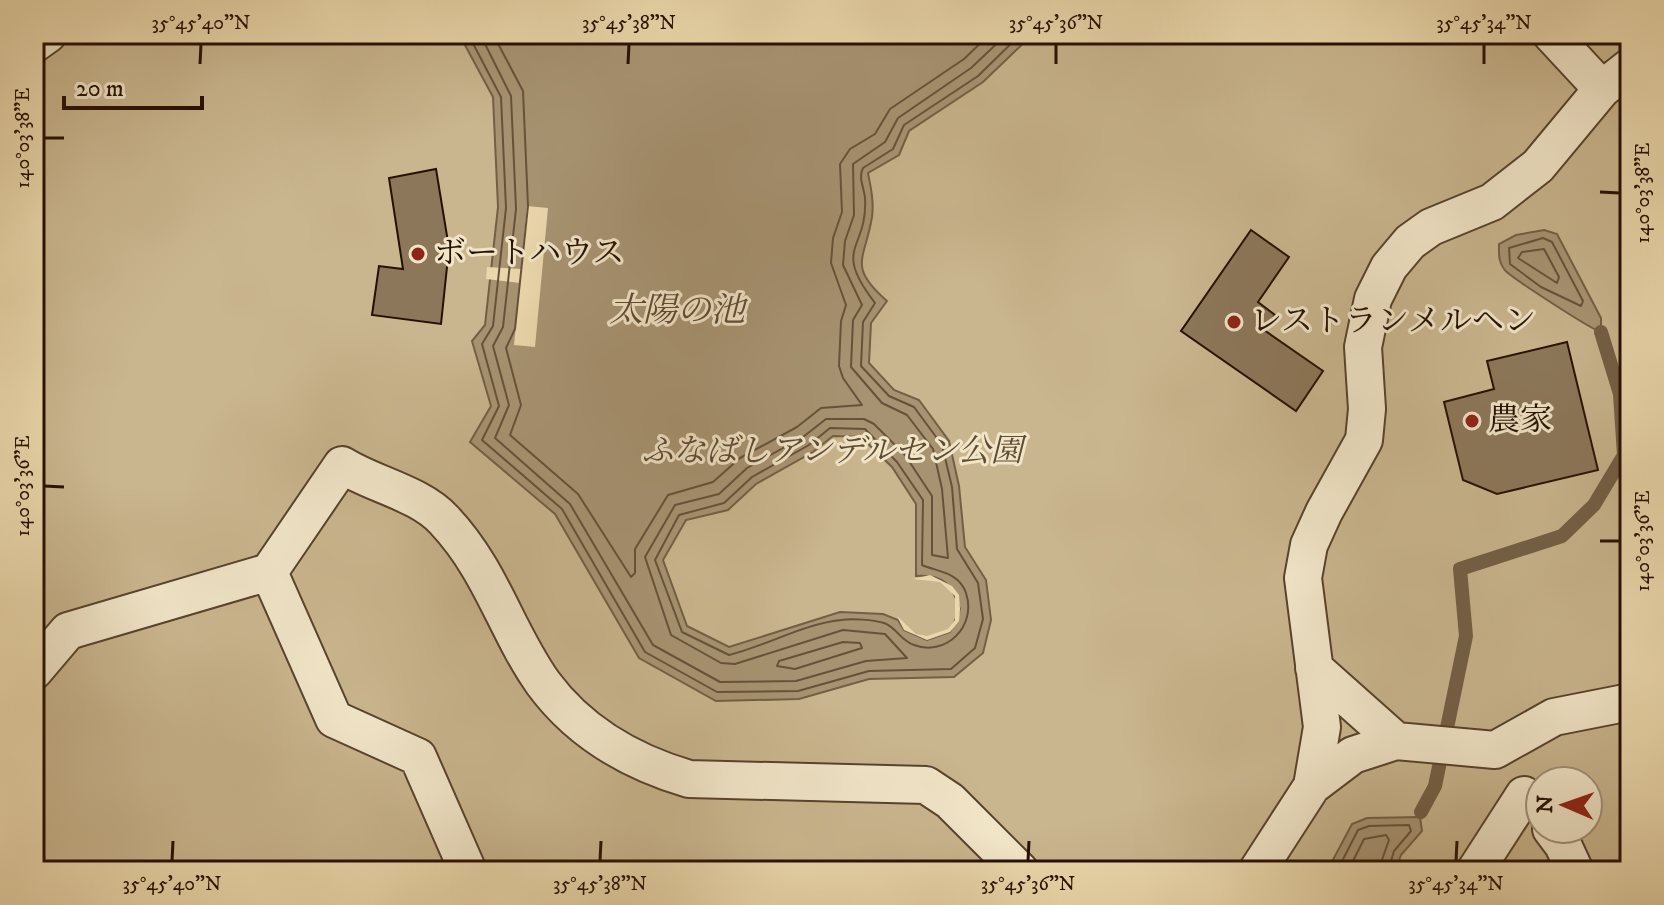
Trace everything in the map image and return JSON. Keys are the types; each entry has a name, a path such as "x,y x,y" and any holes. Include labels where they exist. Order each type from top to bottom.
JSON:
{"street":[{"path":"34,44 48,34"},
{"path":"1551,34 1602,89"},
{"path":"1312,786 1322,727 1303,578 1309,545 1364,440 1367,409 1363,347 1373,299 1389,267 1410,242 1431,227 1492,202 1538,166 1602,89 1630,67"},
{"path":"34,671 68,631 269,572 342,465 418,502 443,519 486,575 542,681 570,714 608,745 657,770 689,779 926,785 950,801 1020,871"},
{"path":"269,572 334,719 418,757 468,871"},
{"path":"1314,668 1396,741"},
{"path":"1257,871 1312,786 1353,755 1396,741 1495,750 1554,717 1630,702"},
{"path":"1495,750 1524,794"},
{"path":"1475,871 1524,815"},
{"path":"1563,845 1575,871"}],"green space":[{"name":"ふなばしアンデルセン公園","path":"34,34 1630,34 1630,871 34,871"}],"water":[{"name":"太陽の池","path":"459,34 1033,34 983,82 909,131 899,155 868,173 873,211 863,253 863,270 887,301 871,323 869,363 894,390 919,400 949,441 959,486 965,547 986,580 991,620 983,653 954,677 869,679 799,699 716,701 639,658 555,514 470,442 491,406 472,341 485,325 498,207 493,97","holes":["833,436 861,437 892,467 916,504 916,576 940,579 954,593 960,609 950,632 927,640 904,630 898,620 883,614 840,612 729,647 687,626 663,560 686,520 728,510 756,484 813,452"]},
{"path":"1544,230 1557,234 1601,318 1601,332 1535,292 1502,266 1499,244 1516,235"},
{"path":"1420,817 1422,831 1401,855 1395,871 1327,871 1352,824 1367,818"}],"pier":[{"path":"527,206 548,208 535,347 514,345 520,283 486,279 487,267 521,269"},
{"path":"930,575 952,586 959,595 960,609 959,621 950,632 927,640 904,630 897,616 916,634 927,636 948,629 955,620 955,596 940,582 913,579"}],"building":[{"name":"ボートハウス","path":"436,169 449,248 441,324 372,315 379,266 403,269 389,178"},
{"path":"1251,230 1289,257 1258,302 1275,315 1264,330 1323,371 1296,411 1181,331"},
{"name":"農家","path":"1567,342 1598,470 1497,494 1463,480 1444,402 1494,389 1487,361"}],"waterway":[{"path":"1421,812 1435,786 1466,636 1460,569 1562,536 1594,505 1624,455 1620,394 1601,332"}],"place":[{"name":"ボートハウス","path":"418,254"},
{"name":"レストランメルヘン","path":"1234,322"},
{"name":"農家","path":"1472,421"}]}
